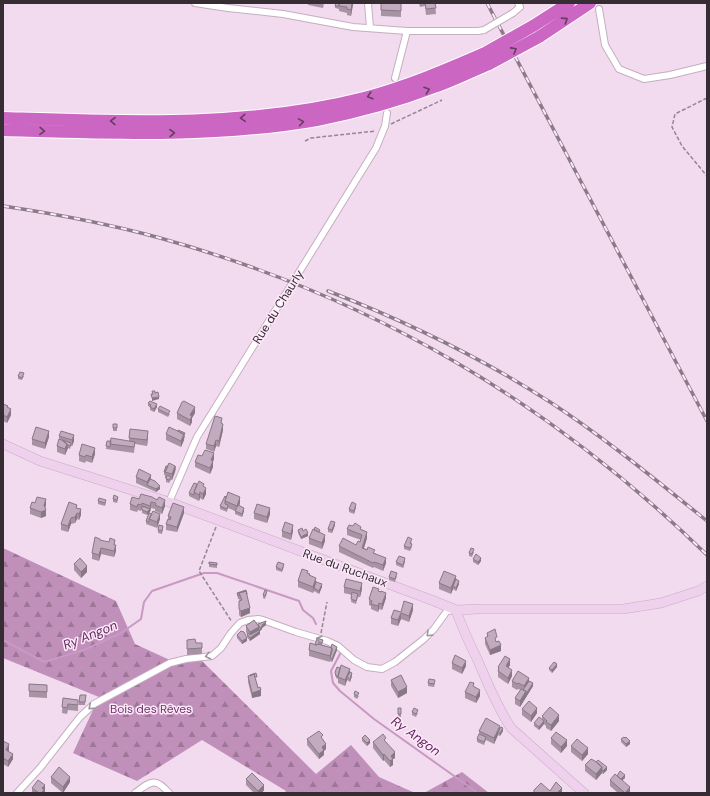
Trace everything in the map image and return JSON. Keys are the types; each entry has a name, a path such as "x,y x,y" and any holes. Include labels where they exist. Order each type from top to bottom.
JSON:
{"highway":[{"path":"536,31 569,3"},
{"path":"3,130 146,133 215,132 262,128 318,120 365,109 437,86 536,31 595,6"},
{"path":"3,118 147,121 214,120 260,117 364,98 487,58"}],"street":[{"path":"195,3 283,14 354,27 407,31 484,30 513,13 520,7 518,3"},
{"path":"368,3 370,28"},
{"path":"595,6 605,45 619,69 644,79 670,75 707,66"},
{"path":"395,78 407,31"},
{"name":"Rue du Chaurly","path":"168,502 197,437 365,168 376,148 385,126 387,113"},
{"name":"Rue du Ruchaux","path":"3,444 40,461 168,502 434,600 456,610 623,609 660,603 698,591 707,586"},
{"path":"17,793 40,768 80,717 94,704 170,663 186,659 208,657 215,654 236,627 244,621 258,619 320,639 338,646 354,660 367,667 382,669 395,662 424,639 434,629 447,611 456,610 460,624 502,714 511,728 584,793"},
{"path":"134,793 148,784 156,782 163,785 169,793"}],"path":[{"path":"707,98 675,114 672,127 682,146 707,176"},
{"path":"305,141 312,138 378,131 385,126 442,100"},
{"path":"214,535 199,571 236,627"},
{"path":"320,639 327,602"}],"green space":[{"name":"Bois des Rêves","path":"3,548 116,601 135,644 172,661 202,661 316,774 351,745 379,777 415,793 284,793 286,791 202,740 137,781 73,753 99,697 3,658"},
{"path":"462,772 489,793 424,793"}],"building":[{"path":"336,3 339,3 339,6 335,6"},
{"path":"339,3 352,3 351,10 347,9 347,7 339,6"},
{"path":"381,3 401,3 401,11 381,10"},
{"path":"425,3 435,3 436,8 426,9"},
{"path":"20,372 24,373 22,378 18,376"},
{"path":"152,391 155,391 155,393 158,392 159,397 152,398"},
{"path":"150,401 157,404 154,409 150,407 151,405 148,403"},
{"path":"184,401 195,407 190,415 192,416 190,420 177,413 182,402"},
{"path":"3,404 11,409 7,417 3,415"},
{"path":"160,406 170,411 168,414 158,409"},
{"path":"215,416 222,418 221,423 223,424 219,441 216,440 214,446 206,444"},
{"path":"113,424 117,424 117,428 113,428"},
{"path":"36,427 49,431 45,443 32,439"},
{"path":"169,427 184,434 181,441 166,434"},
{"path":"130,429 148,431 147,440 129,438"},
{"path":"61,431 74,435 72,440 59,436"},
{"path":"178,431 185,433 184,435"},
{"path":"111,438 135,442 134,447 110,444"},
{"path":"59,439 67,444 65,449 57,446"},
{"path":"62,440 71,443 70,446 67,446 67,444"},
{"path":"107,441 111,441 110,447 106,446"},
{"path":"82,444 95,448 92,457 79,455"},
{"path":"205,450 214,453 210,468 195,462 198,455 202,456"},
{"path":"169,463 175,466 172,474 165,472"},
{"path":"139,469 151,475 147,482 136,477"},
{"path":"167,475 171,477 169,480 166,479"},
{"path":"150,479 155,481 160,486 156,489 147,485"},
{"path":"199,481 204,484 203,486 206,488 203,494 200,492 199,495 194,492"},
{"path":"194,483 197,484 194,495 189,493"},
{"path":"228,492 240,497 237,506 225,501"},
{"path":"141,494 157,500 159,497 165,500 162,508 155,505 156,503 151,502 150,506 142,503 141,505 138,504 137,507 130,504 132,497 139,499"},
{"path":"114,495 118,497 117,500 113,499"},
{"path":"225,496 225,504 228,505 227,509 220,506"},
{"path":"37,497 46,499 44,505 46,510 41,512 30,508 32,502 35,503"},
{"path":"99,498 106,500 105,503 98,501"},
{"path":"69,502 77,505 76,508 81,509 79,514 77,513 75,517 71,518 68,526 61,524"},
{"path":"352,502 356,504 354,511 349,509"},
{"path":"173,503 184,507 177,527 166,524 168,519 170,520 171,517 168,516"},
{"path":"257,504 270,508 267,517 254,513"},
{"path":"238,505 244,508 242,514 235,511"},
{"path":"142,506 150,509 147,512 142,510"},
{"path":"153,511 160,514 157,522 149,519"},
{"path":"149,513 152,514 149,522 146,521"},
{"path":"331,521 335,522 332,530 328,529"},
{"path":"285,522 293,525 291,534 282,531"},
{"path":"355,523 361,527 360,529 367,532 362,548 367,550 368,547 375,550 373,553 386,558 383,565 373,563 339,546 343,538 356,545 358,541 360,542 362,535 347,529 349,525 353,526"},
{"path":"159,525 163,526 162,531 158,530"},
{"path":"315,527 320,530 319,532 314,530"},
{"path":"302,528 303,531 306,529 308,533 301,537 298,530"},
{"path":"313,529 325,535 322,543 309,538"},
{"path":"95,537 109,542 110,538 115,540 114,545 116,545 114,551 101,548 99,555 92,553"},
{"path":"408,537 412,539 410,548 404,546"},
{"path":"471,548 474,549 472,554 469,553"},
{"path":"476,554 481,558 478,562 473,559"},
{"path":"399,556 405,558 403,565 396,562"},
{"path":"80,558 87,566 81,572 74,564"},
{"path":"209,562 217,563 217,565 209,564"},
{"path":"278,562 284,564 282,570 276,567"},
{"path":"302,569 308,571 307,573 310,574 309,575 316,578 313,587 298,581"},
{"path":"391,571 397,573 395,579 389,577"},
{"path":"444,571 456,576 451,588 439,583"},
{"path":"346,579 362,583 360,591 344,587"},
{"path":"456,579 459,581 456,588 453,586"},
{"path":"316,582 322,584 319,591 314,588"},
{"path":"373,587 379,589 378,591 386,593 382,604 379,603 378,606 371,604 372,601 369,599"},
{"path":"246,590 247,594 246,591 239,593 238,596 237,593"},
{"path":"265,590 267,591 265,596 263,595"},
{"path":"246,591 250,608 241,611 239,609 239,601 242,600 239,593"},
{"path":"352,592 358,594 356,601 351,599"},
{"path":"404,601 413,604 409,616 401,613 398,620 391,618 394,610 401,612"},
{"path":"254,620 259,627 250,632 246,626"},
{"path":"266,621 262,627 260,628 258,624"},
{"path":"495,629 497,637 495,638 496,642 499,641 501,645 490,650 485,638 488,636 487,633"},
{"path":"259,630 260,631 250,638 247,634 249,633 250,635"},
{"path":"241,631 244,632 247,638 242,641 237,635"},
{"path":"317,638 323,640 322,643 319,642 319,644 315,645"},
{"path":"195,639 196,643 202,643 202,648 187,649 187,640"},
{"path":"310,643 332,648 330,656 309,650"},
{"path":"332,644 337,647 332,659 330,658"},
{"path":"455,655 466,661 462,668 452,663"},
{"path":"505,656 510,659 506,666 512,670 508,678 498,671 498,667"},
{"path":"554,662 557,664 552,670 549,668"},
{"path":"341,665 350,669 345,680 338,677"},
{"path":"337,667 340,668 338,676 336,676 335,672"},
{"path":"518,671 529,678 524,686 512,681"},
{"path":"350,672 352,673 350,679 347,677"},
{"path":"256,673 257,677 255,677 254,674 250,676 250,675"},
{"path":"254,674 258,688 260,687 261,690 252,693 248,676"},
{"path":"401,675 407,687 398,692 391,680"},
{"path":"429,679 435,680 434,684 428,683"},
{"path":"529,681 533,683 526,694 526,691 523,690"},
{"path":"470,682 474,683 473,686 480,690 476,697 465,692"},
{"path":"29,684 47,685 47,692 29,691"},
{"path":"521,689 526,691 520,701 515,698"},
{"path":"355,691 359,693 357,696 354,694"},
{"path":"80,695 86,695 85,702 79,702"},
{"path":"63,698 78,700 78,705 68,704 67,708 62,707"},
{"path":"529,701 537,708 531,716 522,709"},
{"path":"550,707 559,715 551,725 546,722 547,721 542,716"},
{"path":"398,708 401,708 401,714 398,714"},
{"path":"414,708 418,710 416,714 412,712"},
{"path":"539,717 544,721 539,727 534,723"},
{"path":"486,718 500,726 494,738 479,731"},
{"path":"501,727 503,728 500,733 498,732"},
{"path":"319,731 323,735 321,737 326,744 322,747 324,750 319,754 307,739"},
{"path":"556,732 567,740 561,747 551,738"},
{"path":"383,734 386,738 384,740 395,752 391,756 393,759 390,761 384,754 383,755 373,742"},
{"path":"479,734 486,737 484,742 477,739"},
{"path":"365,735 370,740 367,743 362,738"},
{"path":"624,737 630,741 626,744 621,739"},
{"path":"577,739 588,748 582,755 571,746"},
{"path":"3,741 9,744 6,750 13,754 8,761 3,758"},
{"path":"591,759 602,767 596,774 585,765"},
{"path":"598,760 607,767 603,771 602,767 596,762"},
{"path":"59,767 70,777 63,787 51,777"},
{"path":"620,771 625,775 621,779 617,776"},
{"path":"252,773 264,785 258,791 246,779"},
{"path":"615,774 630,787 625,793 610,780"},
{"path":"38,780 45,785 42,788 44,790 41,793 32,788"},
{"path":"556,782 562,788 557,793 534,792 534,790 541,783 550,791"}],"waterway":[{"name":"Ry Angon","path":"3,640 44,662 84,650 121,633 141,619 144,602 152,591 204,573 217,573 299,601 303,610 313,618 316,624"},
{"name":"Ry Angon","path":"341,652 331,671 333,683 340,691 374,719 478,793"}],"railway":[{"path":"487,3 707,421"},
{"path":"3,206 43,212 121,228 160,238 238,262 313,291 385,324 454,361 521,403 585,449 647,500 707,555"},
{"path":"328,291 414,327 497,370 524,386 591,430 707,521"}]}
